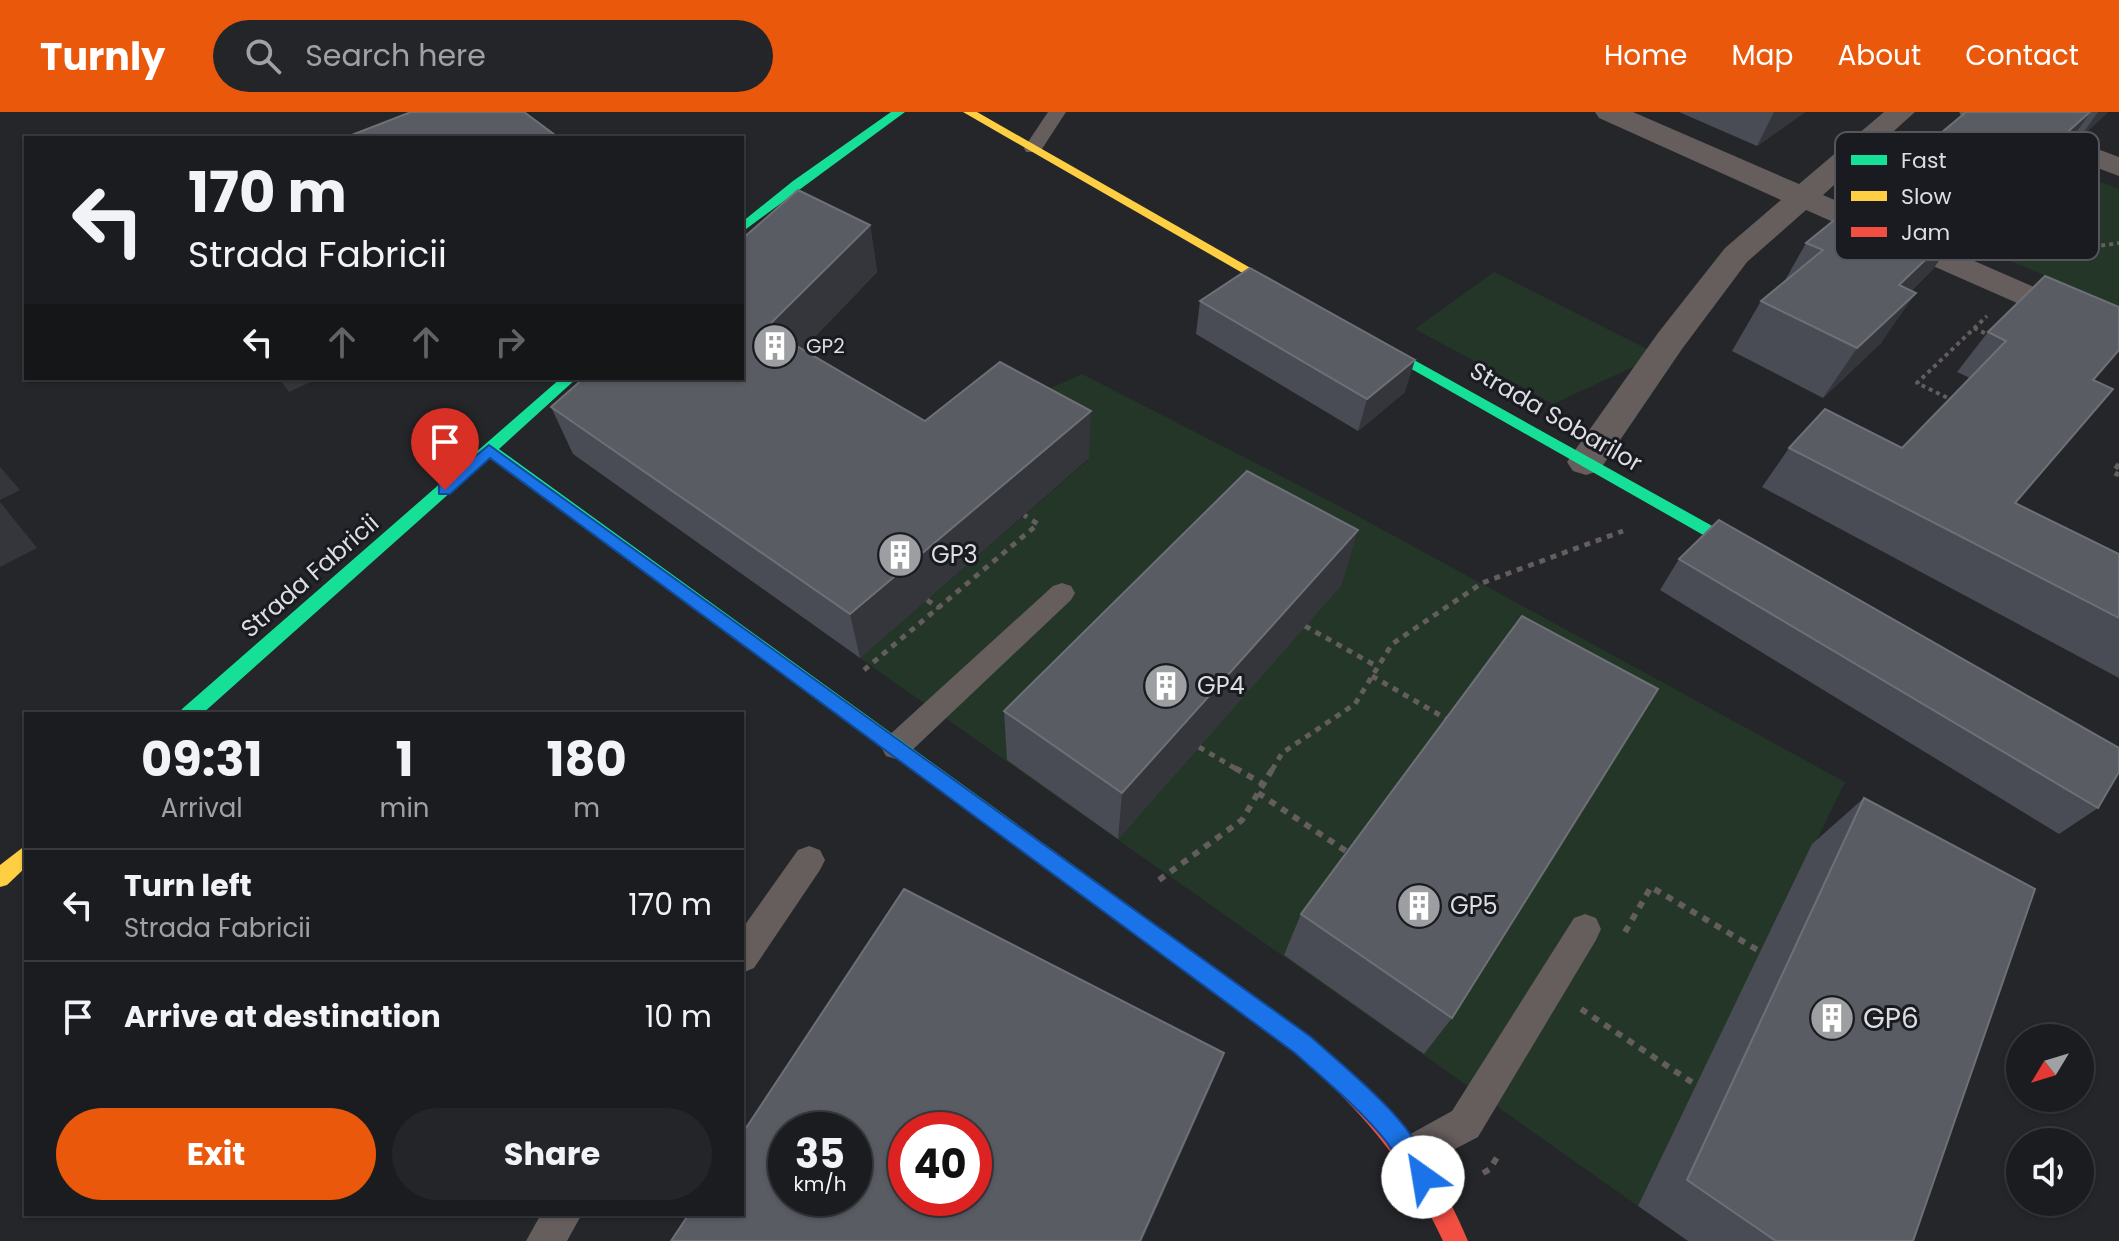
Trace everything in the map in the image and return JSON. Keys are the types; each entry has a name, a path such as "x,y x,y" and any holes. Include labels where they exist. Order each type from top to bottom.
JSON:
{"street":[{"path":"744,226 797,184 899,112"},
{"path":"969,112 1309,305"},
{"path":"1609,112 1835,212"},
{"path":"1877,132 1901,112"},
{"path":"1973,112 2026,132"},
{"path":"797,184 835,136"},
{"path":"2099,160 2119,167"},
{"path":"1586,462 1670,341 1736,255 1835,168"},
{"path":"1943,260 2119,337"},
{"name":"Strada Sobarilor","path":"1350,328 1773,567"},
{"name":"Strada Fabricii","path":"191,712 568,380"},
{"path":"489,450 1303,1045 1363,1099 1396,1134 1437,1198 1456,1241"},
{"path":"0,878 24,856"}],"lane":[{"path":"1033,148 1057,112"},
{"path":"896,747 1062,593"},
{"path":"744,954 809,860"},
{"path":"1409,1155 1465,1124 1585,929"},
{"path":"545,1241 562,1216"}],"path":[{"path":"2099,246 2119,243"},
{"path":"1957,266 1964,260"},
{"path":"1957,266 1999,260"},
{"path":"1954,401 1917,383 2014,291"},
{"path":"1974,328 1992,337"},
{"path":"2119,464 2113,472 2119,475"},
{"path":"1125,915 1160,879 1242,820 1282,753 1355,704 1392,644 1482,583 1676,512"},
{"path":"830,699 1038,524 1024,515"},
{"path":"927,600 939,608"},
{"path":"1305,626 1378,667"},
{"path":"1372,676 1454,724"},
{"path":"1199,747 1263,784"},
{"path":"1258,793 1357,857"},
{"path":"1620,941 1651,887 1761,952"},
{"path":"1574,1022 1589,995"},
{"path":"1581,1009 1696,1085"},
{"path":"1437,1198 1490,1169 1505,1142"}],"green space":[{"path":"2099,184 2119,189 2119,307 2011,261 2099,260"},
{"path":"1494,272 1659,355 1553,404 1415,329"},
{"path":"1082,374 1341,507 1845,782 1638,1206 860,658 1089,459 1003,410"}],"building":[{"path":"411,112 524,112 556,136 349,136"},
{"path":"1966,112 2090,112 2068,132 1942,132"},
{"path":"798,190 870,225 766,328 925,421 1000,362 1091,411 850,614 551,407 582,380 744,380 744,237"},
{"path":"1835,219 1835,260 1925,260 1899,285 1916,293 1857,348 1761,301 1823,250 1806,243"},
{"path":"1250,268 1415,360 1367,399 1200,301"},
{"path":"2045,276 2119,307 2119,350 2093,380 2113,389 2015,503 2119,554 2119,618 1789,448 1825,409 1902,448 2006,341 1988,332"},
{"name":"GP4","path":"1247,471 1358,530 1122,793 1004,711"},
{"path":"1719,520 2119,748 2119,772 2098,808 1679,559"},
{"name":"GP5","path":"1522,616 1658,689 1452,1018 1301,914"},
{"name":"GP6","path":"1864,798 2035,889 1913,1241 1776,1241 1687,1180"},
{"path":"904,889 1224,1053 1140,1241 671,1241 688,1216 744,1216 744,1131"}],"traffic: fast":[{"path":"744,226 797,184 899,112"},
{"path":"1362,335 1762,561"},
{"path":"191,712 568,380"},
{"path":"489,450 1303,1045 1333,1072"}],"traffic: slow":[{"path":"969,112 1298,299"},
{"path":"0,878 24,856"}],"traffic: jam":[{"path":"1333,1072 1373,1111 1405,1149 1456,1241"}],"place":[{"name":"GP2","path":"775,346"},
{"name":"GP3","path":"900,555"},
{"name":"GP4","path":"1166,686"},
{"name":"GP5","path":"1419,906"},
{"name":"GP6","path":"1832,1018"}],"route":[{"path":"445,490 489,450 1303,1045 1363,1099 1396,1134 1423,1177"}]}
